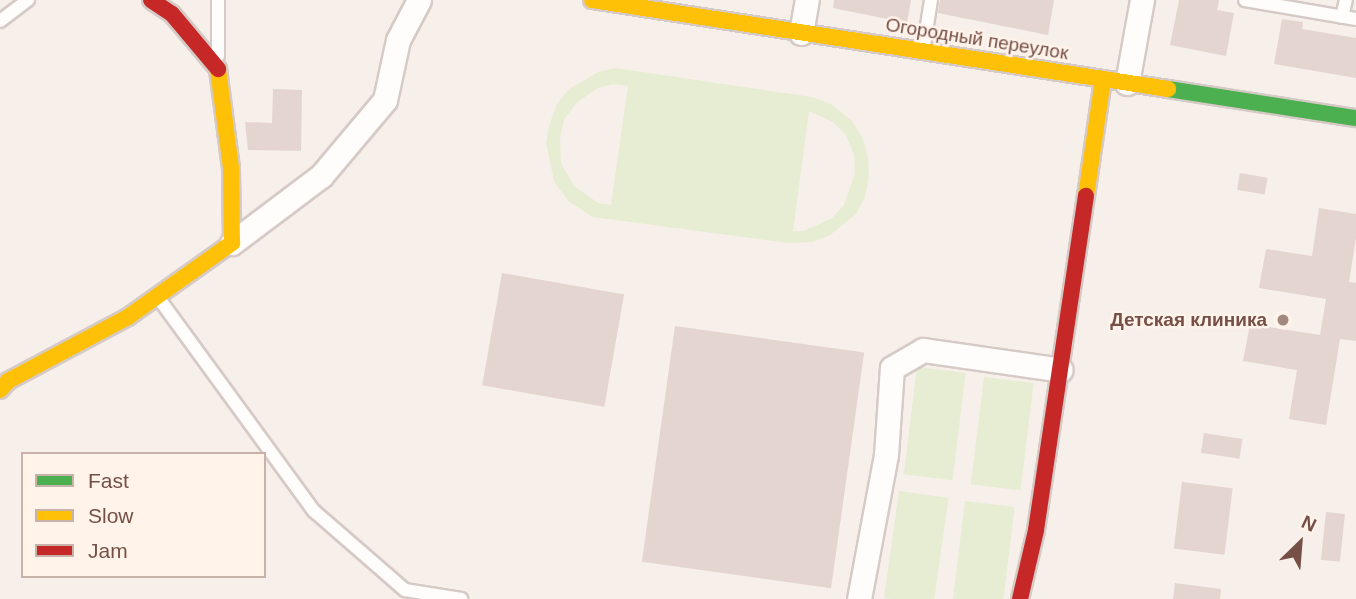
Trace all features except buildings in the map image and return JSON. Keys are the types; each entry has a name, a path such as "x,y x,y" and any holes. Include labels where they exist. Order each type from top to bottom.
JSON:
{"street":[{"path":"151,0 172,14 218,67 231,168 232,243"},
{"path":"0,390 8,381 128,317 321,176 386,100 398,40 419,0"},
{"name":"Огородный переулок","path":"592,0 1356,118"},
{"path":"801,33 807,0"},
{"path":"1127,83 1142,0"},
{"path":"1020,599 1036,530 1103,79"},
{"path":"859,599 886,455 892,369 923,350 1061,370"}],"lane":[{"path":"0,21 28,0"},
{"path":"218,0 218,67"},
{"path":"923,52 931,0"},
{"path":"1245,0 1356,19"},
{"path":"1342,17 1346,0"},
{"path":"157,296 314,511 405,590 461,599"}],"green space":[{"path":"615,68 812,97 831,104 852,121 863,139 869,175 865,197 856,214 830,235 813,242 789,243 593,217 568,201 554,181 546,143 557,104 569,89 598,72","holes":["613,84 628,86 611,205 598,203 574,186 561,163 560,138 564,120 576,103 598,88","809,111 833,122 845,134 854,154 855,173 844,205 832,218 804,231 793,231"]},
{"path":"917,367 966,373 952,480 904,474"},
{"path":"984,377 1034,383 1020,490 971,484"},
{"path":"899,491 949,498 934,599 884,598"},
{"path":"965,501 1015,507 1003,599 953,599"}],"traffic: fast":[{"path":"1168,89 1356,118"}],"traffic: slow":[{"path":"592,0 1168,89"},
{"path":"0,390 8,381 128,317 232,243 231,168 218,69"},
{"path":"1086,196 1103,79"}],"traffic: jam":[{"path":"151,0 172,14 218,69"},
{"path":"1020,599 1036,530 1086,196"}],"place":[{"name":"Детская клиника","path":"1283,320"}]}
